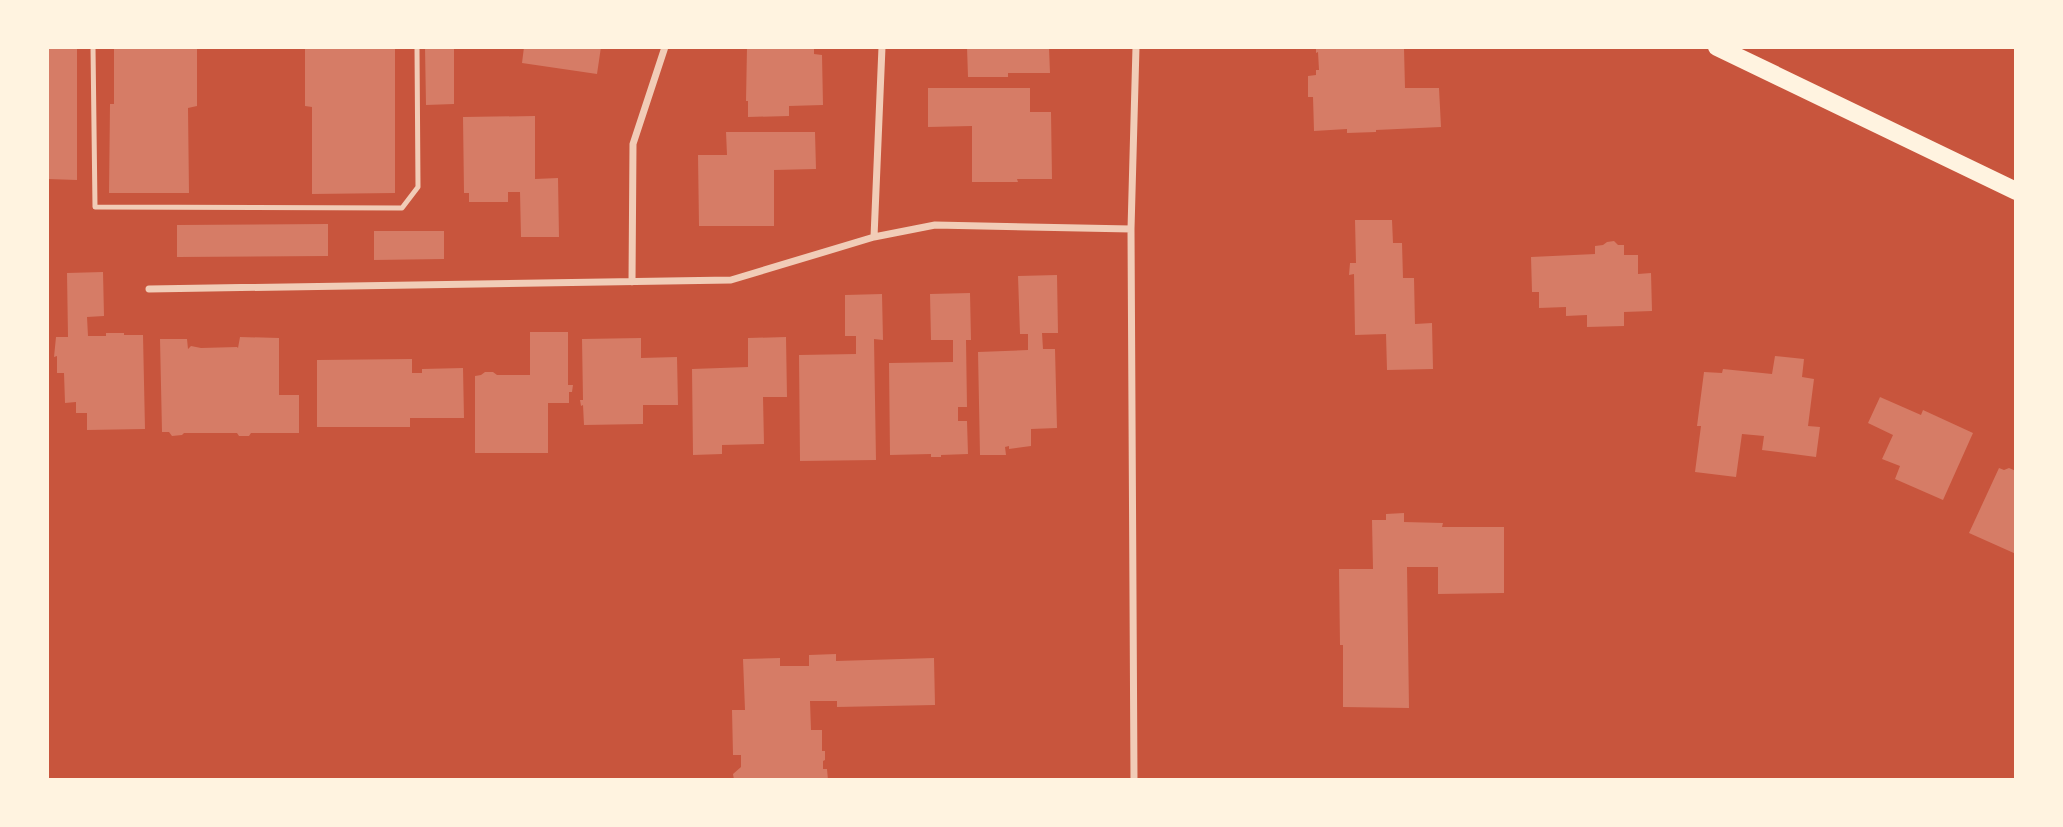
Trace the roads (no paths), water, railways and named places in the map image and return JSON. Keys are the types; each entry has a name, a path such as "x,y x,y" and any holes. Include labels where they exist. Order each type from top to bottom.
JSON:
{"main road":[{"path":"1717,47 2016,191"}],"street":[{"path":"632,282 633,144 665,47"},
{"path":"874,237 882,47"},
{"path":"1134,780 1131,229 1136,47"},
{"path":"149,289 731,280 874,237 935,225 1131,229"}],"lane":[{"path":"93,47 95,207 374,208 402,208 418,187 417,47"}]}
